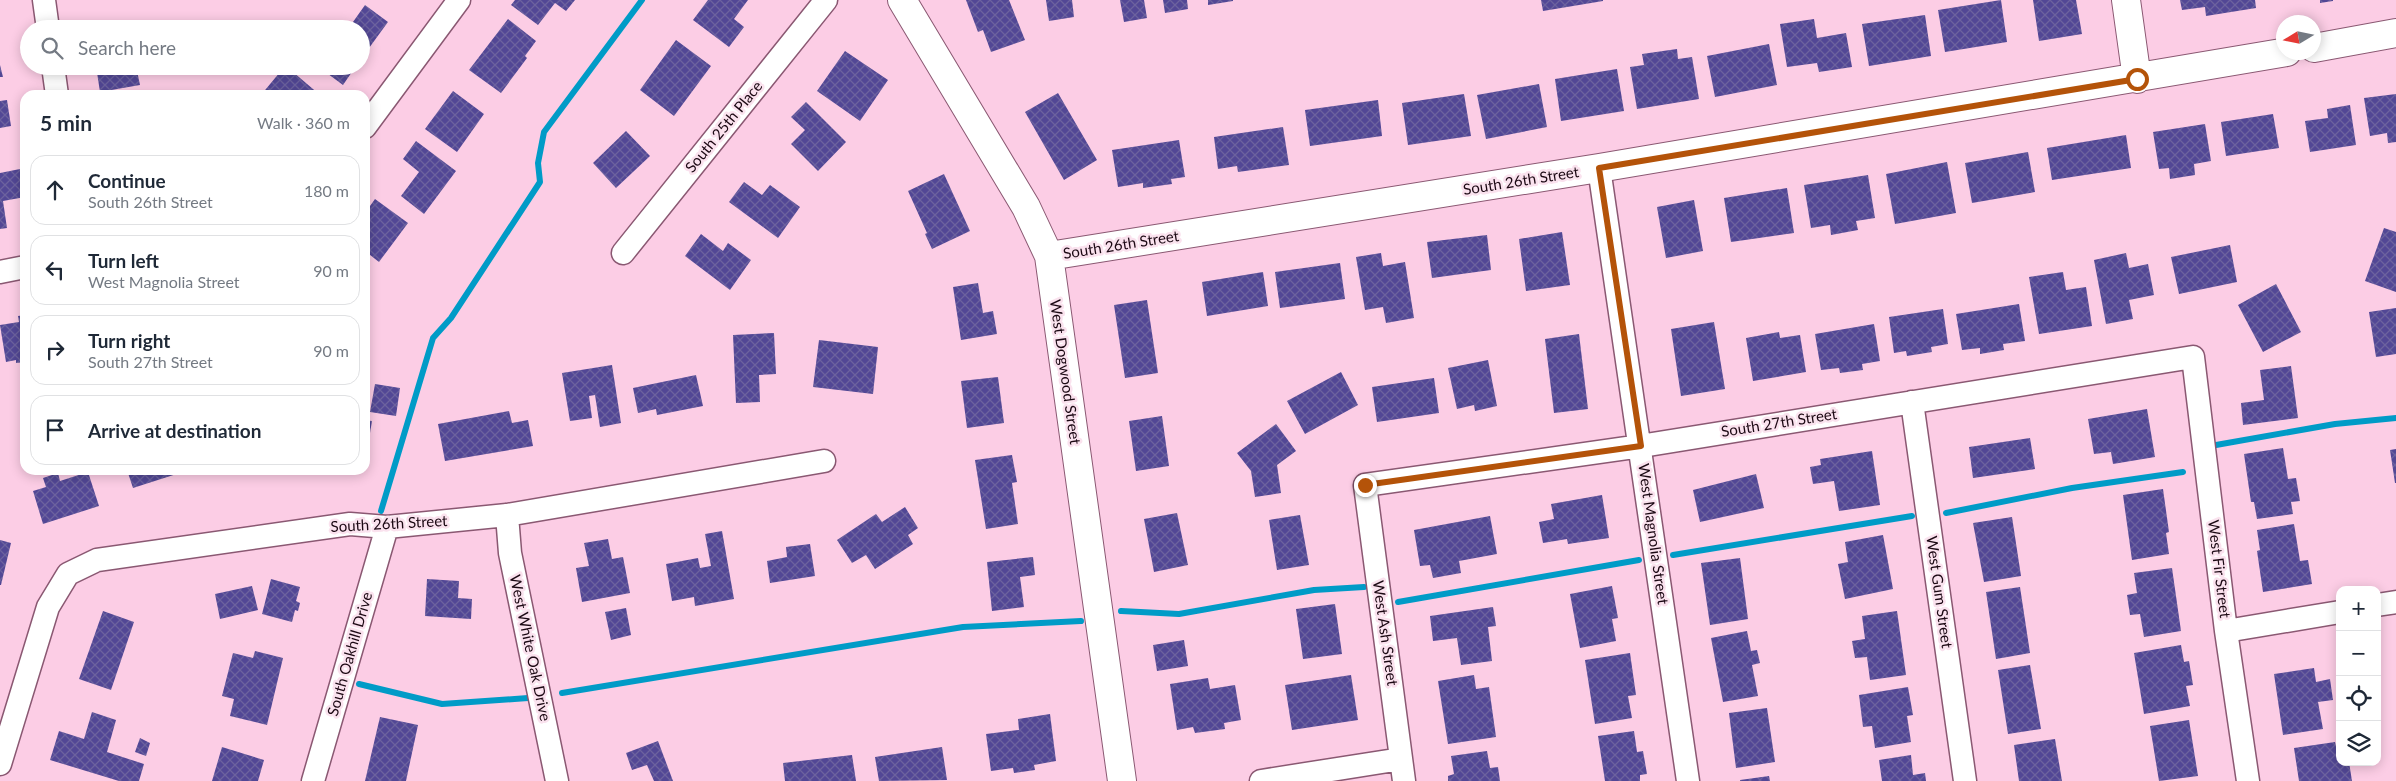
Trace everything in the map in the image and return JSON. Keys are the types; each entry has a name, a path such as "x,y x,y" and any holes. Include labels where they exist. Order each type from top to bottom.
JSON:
{"street":[{"path":"44,0 47,20"},
{"path":"370,120 460,0"},
{"name":"South 25th Place","path":"623,253 826,0"},
{"name":"West Dogwood Street","path":"902,0 1026,207 1049,256 1122,781"},
{"path":"2126,0 2137,79"},
{"path":"2321,47 2396,33"},
{"name":"South 26th Street","path":"1049,256 1599,168 2276,54"},
{"path":"54,75 56,90"},
{"name":"West Magnolia Street","path":"1599,168 1641,446 1688,781"},
{"path":"0,272 20,268"},
{"name":"South 27th Street","path":"1365,485 1641,446 2193,357"},
{"name":"West Fir Street","path":"2193,357 2226,631 2248,781"},
{"name":"West Gum Street","path":"1912,402 1966,781"},
{"name":"South 26th Street","path":"0,764 48,607 68,574 97,560 350,524 387,527 506,515 824,461"},
{"name":"West Ash Street","path":"1365,485 1403,770"},
{"name":"West White Oak Drive","path":"506,515 510,553 557,781"},
{"name":"South Oakhill Drive","path":"314,781 387,527"},
{"path":"2381,604 2396,602"},
{"path":"2226,631 2336,613"},
{"path":"1261,781 1403,770"}],"building":[{"path":"515,0 575,0 566,11 555,3 538,25 511,5"},
{"path":"708,0 748,0 734,19 744,27 729,47 693,20"},
{"path":"966,0 1009,0 1025,40 991,52 983,30 978,32"},
{"path":"1046,0 1072,0 1074,17 1049,21"},
{"path":"1120,0 1144,0 1147,18 1124,22"},
{"path":"1163,0 1187,0 1188,9 1165,13"},
{"path":"1208,0 1233,0 1233,1 1208,5"},
{"path":"1541,0 1603,0 1603,1 1543,11"},
{"path":"2001,0 2007,42 1945,52 1938,10"},
{"path":"2033,0 2076,0 2082,34 2039,41"},
{"path":"2180,0 2255,0 2256,8 2206,16 2205,7 2182,10"},
{"path":"2320,0 2333,0 2333,1 2320,3"},
{"path":"365,5 388,22 370,47 370,20 354,20"},
{"path":"1925,15 1931,56 1869,66 1862,24"},
{"path":"508,19 536,41 525,56 527,58 501,93 469,70"},
{"path":"1814,19 1817,38 1846,33 1852,67 1819,72 1817,63 1787,67 1780,24"},
{"path":"676,40 711,66 674,116 640,90"},
{"path":"1769,44 1777,85 1715,97 1707,56"},
{"path":"1677,49 1678,59 1692,57 1699,99 1637,109 1630,67 1644,65 1642,54"},
{"path":"845,51 888,80 860,121 817,91"},
{"path":"0,65 3,77 0,77"},
{"path":"1617,69 1624,111 1561,121 1555,79"},
{"path":"97,75 138,75 140,85 100,90"},
{"path":"278,75 297,75 314,90 265,90"},
{"path":"329,75 350,75 343,85"},
{"path":"1539,84 1547,127 1486,139 1477,95"},
{"path":"453,91 484,114 457,152 425,129"},
{"path":"1058,93 1097,160 1064,180 1025,112"},
{"path":"1464,94 1471,136 1408,145 1402,103"},
{"path":"2396,94 2396,142 2388,143 2387,133 2370,136 2364,98"},
{"path":"7,100 11,126 0,128 0,101"},
{"path":"1378,100 1382,136 1310,146 1305,110"},
{"path":"806,102 846,142 818,171 791,144 805,130 791,117"},
{"path":"2350,105 2356,145 2310,152 2305,121 2328,118 2327,109"},
{"path":"2273,114 2279,148 2226,156 2221,122"},
{"path":"2205,124 2211,161 2194,164 2195,175 2170,179 2169,168 2159,169 2153,132"},
{"path":"1283,127 1289,165 1238,172 1237,166 1218,169 1214,137"},
{"path":"626,131 650,156 616,188 593,163"},
{"path":"2126,135 2131,168 2052,180 2047,148"},
{"path":"1179,140 1185,177 1171,179 1172,184 1143,188 1143,183 1118,187 1112,150"},
{"path":"416,141 456,171 424,214 401,196 419,172 403,159"},
{"path":"2028,152 2035,192 1972,203 1965,163"},
{"path":"1947,162 1956,213 1895,224 1886,174"},
{"path":"20,169 20,198 3,201 7,228 0,229 0,173"},
{"path":"944,174 970,231 932,249 908,191"},
{"path":"1868,175 1875,218 1856,221 1858,230 1831,235 1830,225 1811,228 1804,185"},
{"path":"744,182 762,195 770,185 800,207 778,238 729,202"},
{"path":"1787,188 1794,233 1731,242 1724,198"},
{"path":"375,199 408,223 379,262 370,255 370,206"},
{"path":"1694,200 1703,251 1666,258 1657,207"},
{"path":"2384,228 2396,232 2396,292 2365,281"},
{"path":"1562,232 1570,285 1526,291 1519,239"},
{"path":"701,234 723,251 728,243 751,260 730,290 685,256"},
{"path":"1487,235 1491,270 1432,278 1427,242"},
{"path":"2230,245 2237,282 2179,294 2171,257"},
{"path":"1381,253 1383,266 1405,262 1414,318 1386,323 1383,307 1365,310 1356,257"},
{"path":"2126,253 2129,268 2148,264 2154,295 2129,300 2133,319 2106,324 2094,260"},
{"path":"1340,263 1345,299 1280,308 1275,272"},
{"path":"1263,272 1268,306 1207,316 1202,282"},
{"path":"2063,272 2066,290 2086,287 2092,326 2039,334 2029,277"},
{"path":"978,283 983,313 993,311 997,334 961,340 953,287"},
{"path":"2276,284 2301,332 2263,352 2238,305"},
{"path":"1147,300 1158,373 1125,378 1114,305"},
{"path":"2019,304 2025,341 2003,344 2004,350 1980,354 1980,348 1962,350 1956,314"},
{"path":"2396,308 2396,354 2376,357 2369,312"},
{"path":"1943,309 1948,344 1931,347 1932,352 1907,356 1906,351 1894,353 1889,317"},
{"path":"18,316 20,316 20,363 16,363 16,360 6,362 0,325 19,322"},
{"path":"1714,322 1725,389 1681,396 1671,329"},
{"path":"1874,324 1880,361 1862,364 1863,370 1840,373 1839,368 1821,370 1815,334"},
{"path":"1779,332 1780,338 1800,335 1806,372 1753,381 1746,338"},
{"path":"774,333 776,374 759,375 760,402 736,403 733,335"},
{"path":"1579,334 1588,409 1554,413 1545,339"},
{"path":"819,340 878,347 873,394 813,387"},
{"path":"1488,360 1497,406 1475,411 1474,405 1457,409 1448,368"},
{"path":"612,365 621,423 600,427 595,395 589,396 592,418 570,421 562,373"},
{"path":"2291,366 2298,418 2243,425 2241,403 2264,400 2260,370"},
{"path":"1341,372 1358,405 1305,434 1287,401"},
{"path":"696,375 703,406 657,415 656,409 638,413 633,388"},
{"path":"998,377 1004,423 967,428 961,381"},
{"path":"1434,378 1439,413 1377,422 1372,387"},
{"path":"375,384 400,388 396,416 370,412"},
{"path":"2147,409 2155,457 2113,464 2111,452 2094,454 2088,419"},
{"path":"509,411 512,423 528,420 533,446 445,461 438,424"},
{"path":"1162,416 1169,466 1136,471 1129,421"},
{"path":"1276,424 1296,451 1277,465 1281,493 1255,497 1251,471 1237,453"},
{"path":"2030,438 2035,469 1973,478 1969,447"},
{"path":"2283,448 2288,479 2296,478 2300,501 2291,502 2293,514 2257,519 2254,502 2251,502 2244,454"},
{"path":"2396,449 2396,483 2395,483 2390,450"},
{"path":"1872,451 1880,505 1839,511 1834,481 1813,484 1810,467 1821,465 1820,459"},
{"path":"1012,455 1017,482 1012,483 1018,524 986,529 975,460"},
{"path":"1756,474 1764,508 1700,522 1693,490"},
{"path":"58,475 60,481 79,475 89,475 99,506 43,524 33,491 46,487 43,478"},
{"path":"129,475 173,475 133,488"},
{"path":"2163,489 2169,532 2166,533 2169,554 2132,560 2123,495"},
{"path":"1602,495 1609,538 1568,544 1567,539 1543,543 1539,522 1554,519 1551,504"},
{"path":"905,507 918,528 908,535 913,544 875,569 866,555 852,563 837,540 876,514 882,522"},
{"path":"1177,513 1188,565 1154,572 1144,519"},
{"path":"1300,515 1309,565 1277,570 1269,520"},
{"path":"1490,516 1497,554 1459,561 1461,573 1433,578 1430,565 1420,566 1414,530"},
{"path":"2012,517 2021,576 1984,582 1973,523"},
{"path":"2294,524 2300,561 2308,560 2312,584 2263,592 2257,551 2260,550 2257,530"},
{"path":"722,531 734,599 695,606 694,597 672,601 666,564 698,558 700,568 711,566 705,534"},
{"path":"1883,535 1893,589 1845,599 1838,564 1848,562 1845,542"},
{"path":"608,539 612,559 623,557 630,593 582,602 576,568 589,566 584,543"},
{"path":"0,540 11,543 1,585 0,585"},
{"path":"810,544 815,576 770,583 767,561 787,557 786,547"},
{"path":"1033,557 1035,575 1020,577 1024,607 992,611 987,562"},
{"path":"1740,558 1748,619 1710,625 1701,563"},
{"path":"2172,568 2181,631 2144,637 2140,614 2130,615 2127,595 2137,593 2134,573"},
{"path":"271,579 300,587 296,601 300,603 298,611 295,610 292,622 262,614"},
{"path":"427,579 459,581 458,598 472,599 471,619 425,616"},
{"path":"252,586 258,610 220,619 215,594"},
{"path":"1612,586 1618,618 1612,619 1616,641 1580,648 1570,594"},
{"path":"2020,587 2030,653 1996,659 1986,592"},
{"path":"1335,604 1342,654 1303,659 1296,609"},
{"path":"1493,607 1496,626 1488,627 1492,661 1461,665 1457,638 1433,641 1430,616"},
{"path":"626,608 631,635 611,640 605,612"},
{"path":"103,611 134,622 111,690 79,679"},
{"path":"1897,611 1906,675 1870,680 1867,657 1855,658 1852,641 1865,639 1862,616"},
{"path":"1747,631 1751,651 1757,650 1760,663 1752,665 1758,696 1723,702 1711,638"},
{"path":"1184,640 1188,666 1157,671 1153,645"},
{"path":"2181,645 2184,662 2189,661 2193,685 2186,686 2190,706 2144,714 2134,653"},
{"path":"255,651 283,658 267,725 230,716 234,699 222,696 233,653 253,658"},
{"path":"1630,653 1636,695 1628,696 1632,718 1595,724 1585,660"},
{"path":"2030,665 2041,729 2008,734 1998,670"},
{"path":"2314,668 2316,682 2330,679 2333,700 2318,702 2323,729 2283,735 2274,674"},
{"path":"1351,675 1358,720 1292,730 1285,685"},
{"path":"1474,675 1476,689 1489,687 1496,737 1448,744 1438,681"},
{"path":"1208,678 1210,689 1235,685 1241,720 1224,723 1225,729 1195,733 1193,727 1177,730 1170,684"},
{"path":"1908,687 1913,715 1907,716 1911,742 1875,748 1872,726 1863,727 1859,695"},
{"path":"1767,708 1775,762 1736,768 1729,713"},
{"path":"92,712 116,720 107,752 144,764 139,781 119,781 50,760 59,731 84,739"},
{"path":"1050,714 1056,761 1034,765 1035,770 1014,773 1013,768 991,771 986,734 1019,730 1018,719"},
{"path":"380,717 418,725 406,781 365,781"},
{"path":"2189,720 2198,776 2159,781 2150,726"},
{"path":"1634,731 1637,752 1643,751 1647,774 1640,775 1640,781 1605,781 1598,736"},
{"path":"140,738 150,743 146,756 135,752"},
{"path":"2055,739 2062,781 2019,781 2014,745"},
{"path":"658,741 673,781 654,781 647,765 632,770 626,753"},
{"path":"2335,742 2336,766 2350,766 2352,781 2299,781 2294,748"},
{"path":"222,747 264,760 258,781 212,781"},
{"path":"942,747 947,780 879,781 875,757"},
{"path":"1487,751 1490,768 1498,767 1500,781 1448,781 1448,776 1454,774 1451,756"},
{"path":"852,755 856,781 785,781 783,763"},
{"path":"1911,755 1913,775 1925,773 1926,781 1882,781 1879,760"},
{"path":"1769,776 1770,781 1740,781 1740,780"}],"waterway":[{"path":"381,511 433,338 451,318 540,182 538,163 544,132 642,0"},
{"path":"2216,445 2335,424 2396,418"},
{"path":"1946,513 2072,488 2183,472"},
{"path":"1673,555 1912,516"},
{"path":"1398,602 1639,560"},
{"path":"1121,611 1179,614 1314,590 1364,587"},
{"path":"562,693 963,627 1081,621"},
{"path":"359,684 442,704 528,698"}],"route":[{"path":"1365,485 1641,446 1599,168 2137,79"}]}
